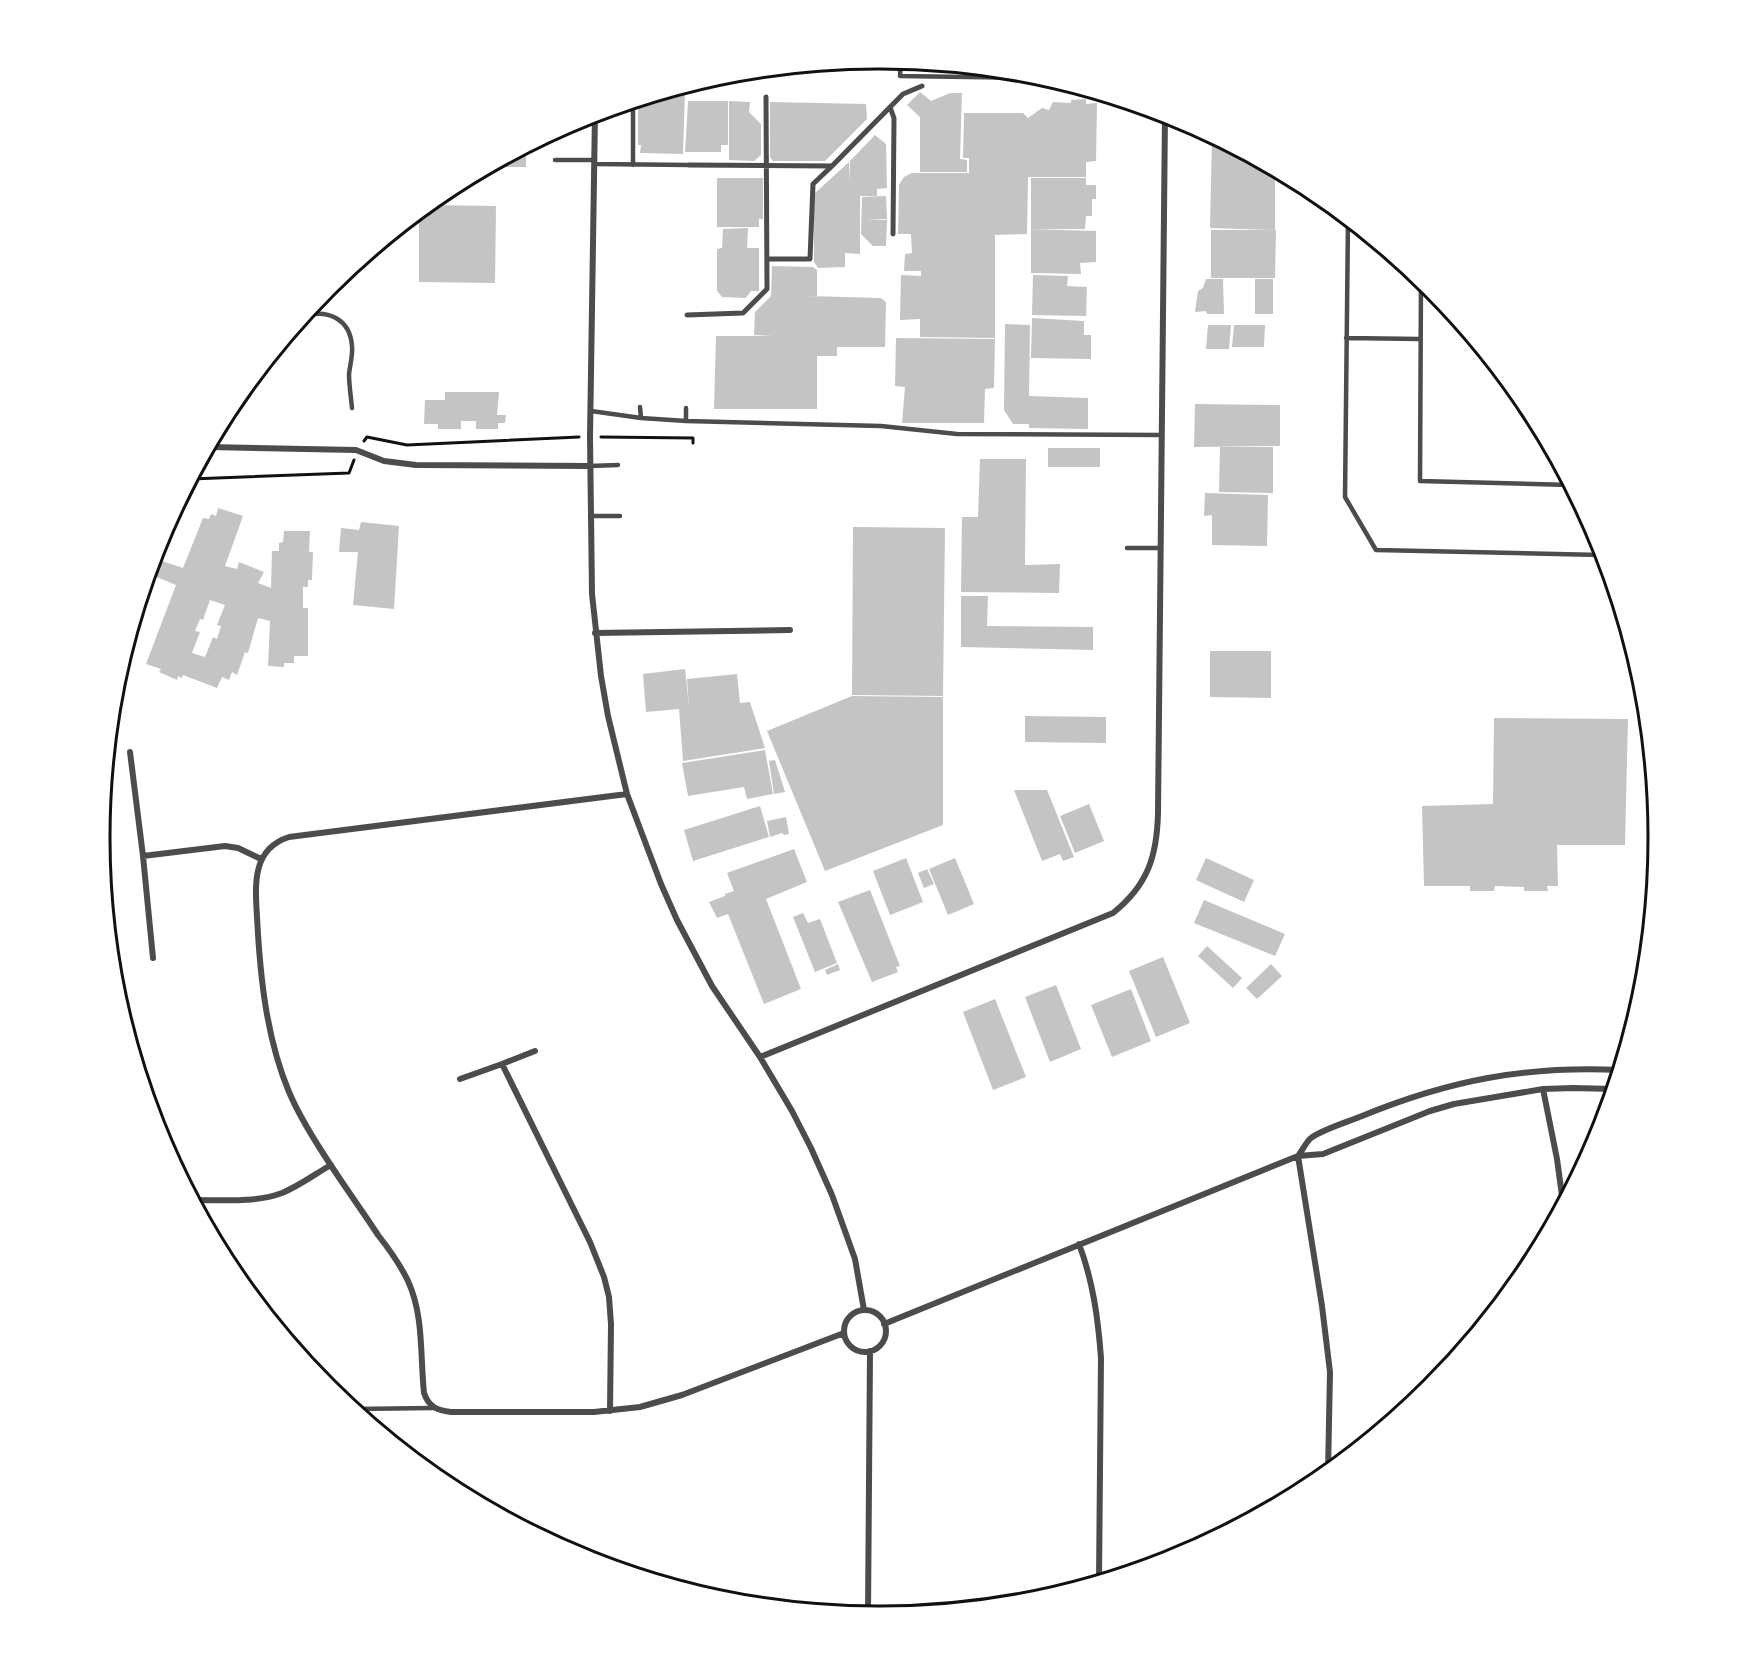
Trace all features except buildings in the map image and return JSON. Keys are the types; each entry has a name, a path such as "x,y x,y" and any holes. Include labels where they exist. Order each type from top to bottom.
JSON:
{"street":[{"path":"767,259 810,259 813,184 903,94 922,86"},
{"path":"687,315 743,313 767,289 766,97"},
{"path":"890,107 894,118 893,234"},
{"path":"594,124 590,516 595,633 608,716 627,794 657,874 685,936 712,986 760,1057 792,1111 832,1196 855,1260 864,1310"},
{"path":"760,1057 1113,913 1137,890 1153,860 1158,841 1165,124"},
{"path":"689,165 832,166"},
{"path":"217,447 356,450 384,461 416,465 590,466"},
{"path":"595,633 790,630"},
{"path":"130,752 153,958"},
{"path":"627,794 289,837 274,843 261,859 257,878 259,955 274,1046 297,1109 408,1281 421,1334 424,1393 433,1408 451,1412 610,1411 659,1403 844,1334"},
{"path":"143,856 225,846 261,859"},
{"path":"460,1079 535,1051"},
{"path":"502,1064 590,1242 604,1277 609,1297 611,1324 610,1411"},
{"path":"1328,1460 1330,1372 1298,1156 1312,1137 1398,1101 1462,1082 1535,1070 1574,1068 1611,1070"},
{"path":"884,1324 1298,1156 1323,1154 1430,1111 1455,1104 1543,1089 1606,1089"},
{"path":"1543,1089 1561,1190"},
{"path":"202,1200 267,1197 288,1190 331,1165"},
{"path":"1078,1244 1092,1287 1101,1358 1099,1573"},
{"path":"864,1310 873,1311 880,1316 886,1334 882,1343 870,1351 853,1348 844,1334 845,1324 851,1316 864,1310"},
{"path":"868,1606 870,1351"}],"lane":[{"path":"900,70 900,76 986,77"},
{"path":"633,110 633,165"},
{"path":"555,160 633,165 689,165"},
{"path":"1348,229 1345,497 1376,550 1594,555"},
{"path":"1420,292 1420,481 1562,486"},
{"path":"317,314 333,315 347,328 353,348 349,377 352,408"},
{"path":"1346,338 1420,339"},
{"path":"640,407 640,418"},
{"path":"686,408 686,421"},
{"path":"591,411 640,418 686,421 881,426 957,434 1161,435"},
{"path":"590,466 618,465"},
{"path":"590,516 620,516"},
{"path":"1127,548 1160,548"},
{"path":"365,1409 433,1408"}]}
